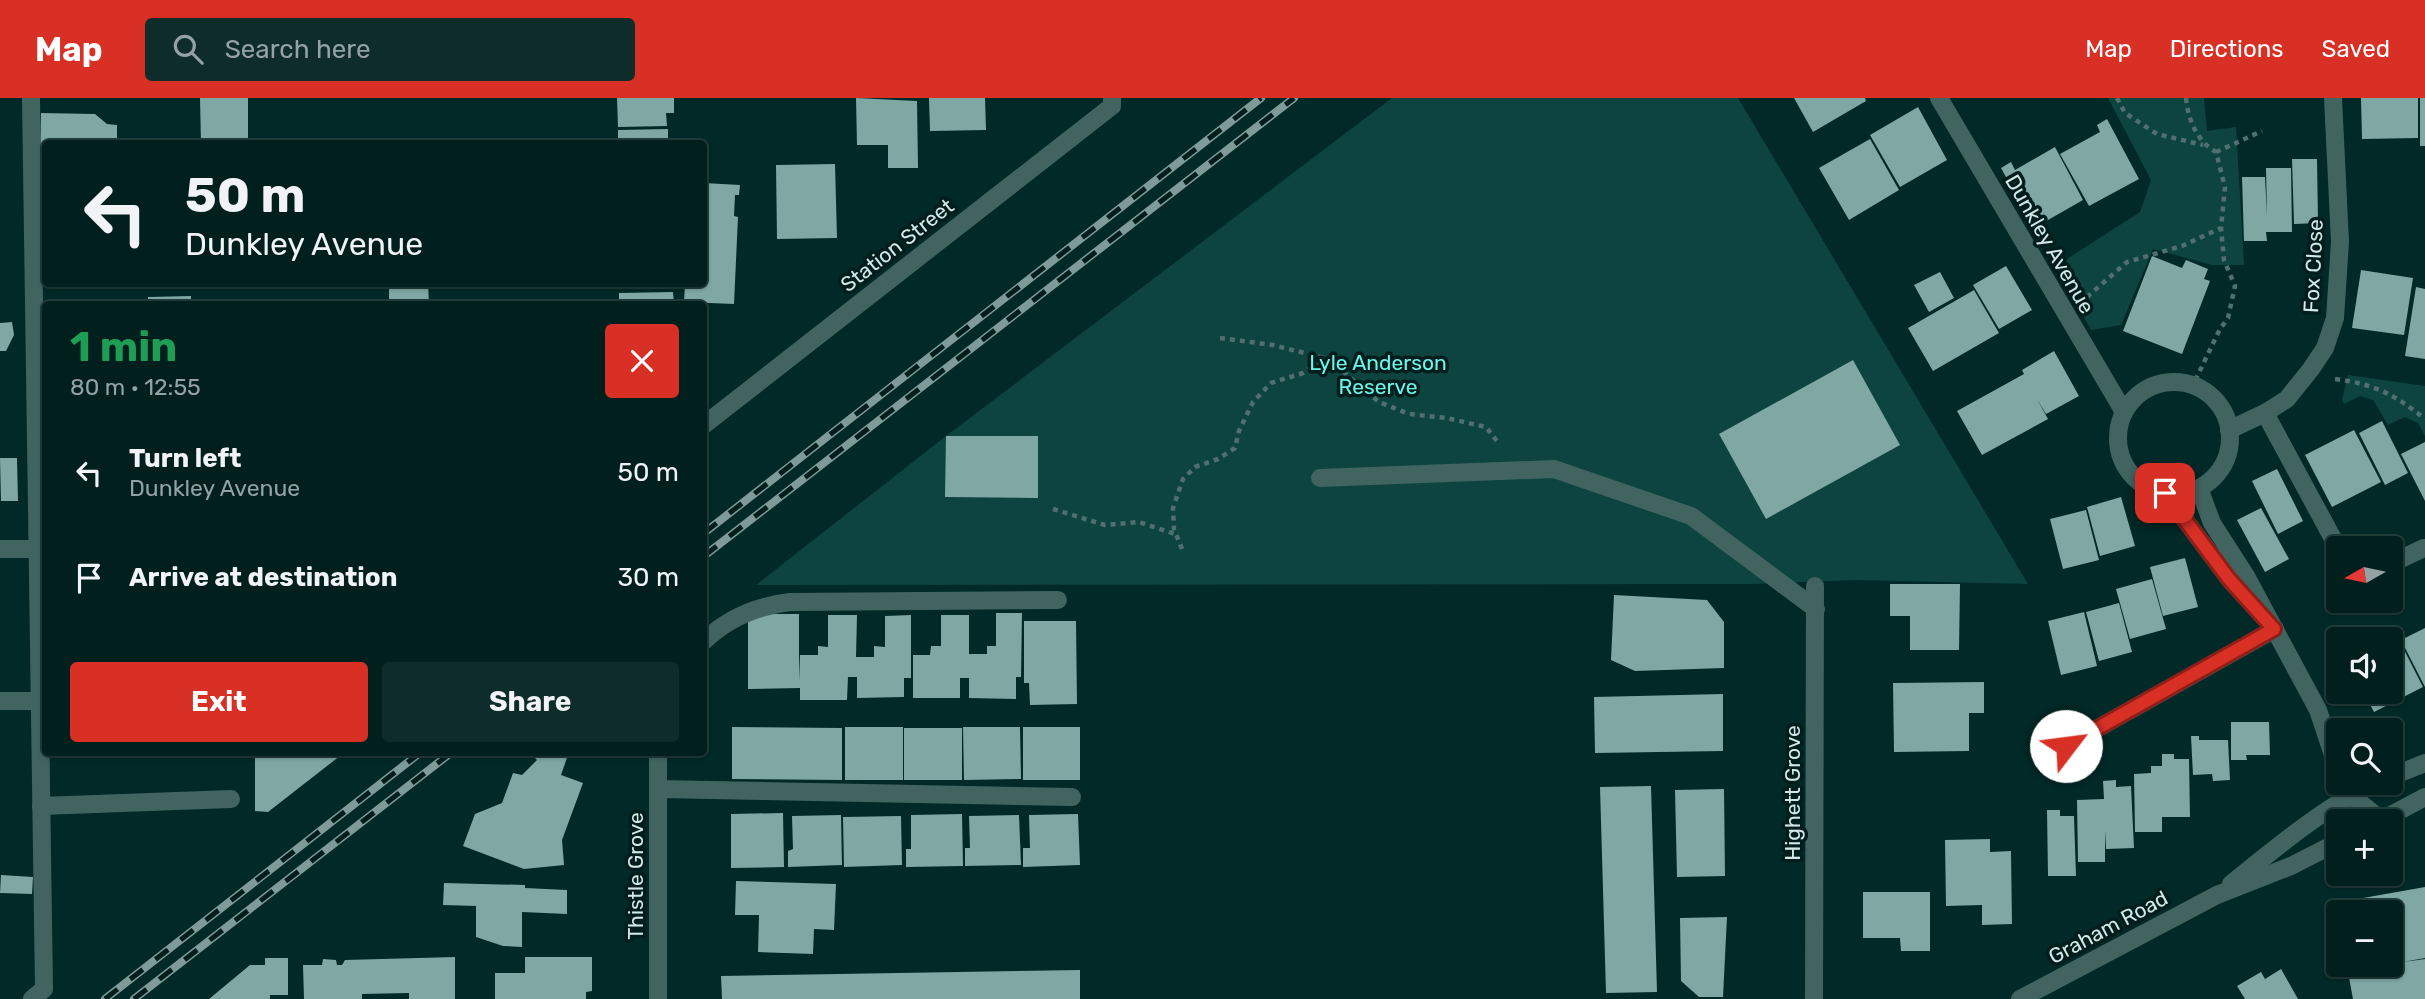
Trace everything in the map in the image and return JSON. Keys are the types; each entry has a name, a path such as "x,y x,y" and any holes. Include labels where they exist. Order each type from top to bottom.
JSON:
{"street":[{"path":"31,98 42,549 40,701 44,989 32,999"},
{"name":"Station Street","path":"707,423 1112,106 1112,98"},
{"name":"Dunkley Avenue","path":"1938,98 2124,412"},
{"name":"Fox Close","path":"2229,430 2287,399 2325,348 2335,318 2340,242 2333,98"},
{"path":"2161,383 2193,385 2207,393 2225,416 2229,430 2229,447 2223,464 2213,478 2199,488 2182,493 2165,493 2141,483 2129,473 2118,443 2124,412 2133,399 2146,389 2161,383"},
{"path":"2265,413 2332,536"},
{"path":"1320,478 1554,469 1691,516 1815,609"},
{"path":"2199,488 2212,523 2246,576 2318,710 2326,734"},
{"path":"2165,493 2229,579 2274,629"},
{"path":"2403,558 2424,548"},
{"path":"0,549 42,549"},
{"name":"Highett Grove","path":"1814,999 1815,586"},
{"path":"707,639 737,617 763,605 790,602 1058,600"},
{"path":"2066,746 2274,629"},
{"path":"0,701 40,701"},
{"path":"2318,710 2326,720"},
{"name":"Thistle Grove","path":"658,999 659,756"},
{"name":"Graham Road","path":"2403,772 2425,763"},
{"path":"658,789 1072,797"},
{"name":"Graham Road","path":"2217,895 2341,795"},
{"path":"2354,795 2369,809"},
{"path":"2402,809 2425,797"},
{"path":"41,806 231,799"},
{"name":"Graham Road","path":"2020,999 2217,895 2291,866 2326,848"}],"path":[{"path":"2118,98 2125,113 2157,134 2204,145 2216,152 2225,187 2221,228 2224,260 2235,286 2228,318 2193,385"},
{"path":"2186,98 2188,114 2204,145"},
{"path":"2216,152 2262,131"},
{"path":"2065,316 2127,262 2182,246 2221,228"},
{"path":"1220,338 1272,345 1328,359 1379,401 1409,414 1447,418 1486,427 1521,470"},
{"path":"1182,549 1175,534 1173,509 1183,479 1195,467 1218,459 1236,448 1239,431 1253,402 1271,383 1303,373 1324,358"},
{"path":"2311,369 2333,378 2377,388 2425,418"},
{"path":"1053,509 1105,525 1139,522 1175,534"}],"green space":[{"name":"Lyle Anderson Reserve","path":"1392,98 1738,98 2028,584 1856,580 1752,584 756,585 946,436"},
{"path":"2108,98 2204,98 2207,131 2236,127 2244,265 2212,265 2153,249 2121,325 2091,330 2056,266 2140,212 2151,180"},
{"path":"2348,375 2425,386 2425,436 2418,423 2405,417 2388,425 2373,400 2360,396 2344,404 2342,400"}],"building":[{"path":"200,98 248,98 248,140 201,140"},
{"path":"617,98 674,98 674,113 666,113 667,126 618,127"},
{"path":"856,98 917,101 918,168 888,168 888,145 857,145"},
{"path":"929,98 985,98 986,130 930,131"},
{"path":"1794,98 1865,98 1866,101 1813,132"},
{"path":"2361,98 2418,98 2418,138 2362,139"},
{"path":"2420,98 2425,98 2425,146 2420,146"},
{"path":"1918,107 1947,160 1900,187 1870,135"},
{"path":"41,113 95,114 107,124 117,125 117,140 42,140 40,158"},
{"path":"2107,119 2139,179 2089,206 2060,154 2100,132 2097,125"},
{"path":"668,129 668,140 618,140 618,130"},
{"path":"1870,139 1899,190 1849,220 1819,168"},
{"path":"2055,147 2083,200 2034,228 2001,168 2011,162 2015,170"},
{"path":"2292,159 2317,159 2318,223 2294,224"},
{"path":"835,164 837,238 777,239 776,165"},
{"path":"2266,168 2291,168 2292,232 2266,232 2267,241 2244,241 2242,177 2265,177 2267,216"},
{"path":"707,183 740,185 739,195 735,195 734,216 738,217 734,304 684,301 685,287 707,287"},
{"path":"2152,256 2182,268 2186,260 2208,269 2204,279 2210,281 2182,354 2123,331"},
{"path":"2006,266 2032,310 1999,329 1973,285"},
{"path":"2361,270 2413,278 2404,335 2352,328"},
{"path":"1940,272 1954,298 1929,312 1914,285"},
{"path":"389,287 428,287 429,301 389,301"},
{"path":"2416,287 2425,289 2425,359 2405,356"},
{"path":"1974,290 1999,333 1933,371 1908,328"},
{"path":"673,292 674,301 619,301 619,293"},
{"path":"191,296 191,301 148,301 148,297"},
{"path":"12,322 14,335 6,351 0,351 0,323"},
{"path":"2054,351 2079,396 2046,414 2037,399 2048,419 1982,455 1957,411 2024,374 2022,370"},
{"path":"1853,360 1900,445 1766,519 1719,434"},
{"path":"2382,421 2408,473 2385,485 2359,433"},
{"path":"2354,430 2381,482 2332,507 2305,455"},
{"path":"946,436 1038,436 1038,498 945,497"},
{"path":"2425,442 2425,501 2401,454"},
{"path":"0,458 17,458 18,501 1,501"},
{"path":"2277,469 2303,521 2278,534 2252,481"},
{"path":"2121,497 2135,546 2100,556 2087,507"},
{"path":"2261,508 2289,559 2265,572 2237,520"},
{"path":"2086,510 2099,560 2063,569 2050,519"},
{"path":"2185,558 2198,607 2163,616 2150,567"},
{"path":"2152,579 2166,629 2130,639 2116,589"},
{"path":"1890,584 1960,584 1959,650 1910,650 1910,616 1890,616"},
{"path":"1614,595 1707,600 1724,622 1724,668 1635,671 1611,660"},
{"path":"2119,603 2132,652 2099,661 2086,612"},
{"path":"2084,612 2097,666 2061,675 2048,621"},
{"path":"996,613 1022,613 1021,677 1016,677 1016,699 969,698 969,678 960,678 960,698 913,698 913,655 930,655 931,646 941,646 941,615 969,615 969,654 987,654 987,646 996,646"},
{"path":"748,614 799,614 799,681 800,655 818,655 818,646 828,647 828,615 857,615 856,657 874,657 874,646 885,647 885,616 911,615 911,678 904,678 904,697 857,698 857,677 848,677 847,700 800,700 800,688 748,689"},
{"path":"1024,621 1076,621 1077,704 1030,705 1029,683 1024,683"},
{"path":"2425,628 2425,687 2403,644 2403,639"},
{"path":"2403,648 2423,687 2403,697"},
{"path":"1984,682 1984,713 1969,713 1969,751 1894,752 1893,683"},
{"path":"1723,694 1723,751 1595,753 1594,697"},
{"path":"2370,704 2390,704 2374,712"},
{"path":"2231,722 2269,722 2270,755 2246,755 2247,760 2231,760"},
{"path":"732,727 842,728 842,780 732,779"},
{"path":"845,727 903,727 903,780 845,780"},
{"path":"963,727 1020,727 1021,779 964,780"},
{"path":"1023,727 1080,727 1080,780 1023,780"},
{"path":"904,728 962,728 962,780 904,780"},
{"path":"2191,736 2199,736 2199,740 2228,740 2230,780 2213,781 2212,774 2193,775"},
{"path":"2162,754 2174,754 2174,759 2189,759 2190,817 2162,817 2162,832 2135,832 2134,774 2151,773 2151,766 2162,766"},
{"path":"255,756 340,756 268,812 255,811"},
{"path":"533,756 568,756 561,775 583,783 562,840 564,865 524,869 463,846 475,814 502,803 513,773 522,775 537,760"},
{"path":"2116,780 2116,787 2131,786 2134,848 2106,849 2105,830 2105,862 2078,862 2077,800 2104,799 2103,781"},
{"path":"1651,786 1657,992 1606,993 1600,787"},
{"path":"1724,789 1725,876 1677,877 1675,790"},
{"path":"2047,810 2060,810 2060,816 2074,816 2076,876 2048,876"},
{"path":"783,813 784,867 731,868 731,814"},
{"path":"962,814 963,866 906,867 906,849 911,849 911,815"},
{"path":"1078,814 1080,865 1023,867 1023,848 1030,848 1029,815"},
{"path":"841,815 842,865 788,867 788,851 793,849 792,816"},
{"path":"1019,815 1021,865 965,866 965,848 970,848 969,816"},
{"path":"901,816 902,865 844,867 843,817"},
{"path":"1990,839 1990,852 2011,851 2012,924 1982,925 1982,905 1946,906 1945,840"},
{"path":"1,875 33,877 32,894 0,893"},
{"path":"736,881 836,884 834,930 814,929 813,954 758,952 759,915 735,915"},
{"path":"444,883 525,885 525,888 567,890 567,914 522,912 522,947 503,946 476,937 476,906 443,905"},
{"path":"2425,887 2425,958 2403,962 2403,900 2352,900"},
{"path":"1863,892 1930,892 1930,951 1901,951 1900,938 1863,938"},
{"path":"1727,917 1723,997 1699,997 1681,981 1680,918"},
{"path":"455,957 455,999 409,999 409,993 362,994 362,999 304,999 303,965 322,965 323,959 336,960 337,965 342,965 345,960"},
{"path":"525,957 592,957 592,991 586,992 586,999 495,999 495,973 525,973"},
{"path":"265,958 288,958 288,995 270,995 270,999 209,999 250,965 265,965"},
{"path":"2425,959 2425,999 2353,999 2349,977 2403,977 2403,962"},
{"path":"2281,969 2298,999 2245,999 2237,986 2261,972 2265,979"},
{"path":"1080,970 1080,999 722,999 721,976"}],"railway":[{"path":"707,531 1261,98"},
{"path":"707,554 1294,98"},
{"path":"105,999 416,756"},
{"path":"134,999 447,756"}],"route":[{"path":"2066,746 2274,629 2229,579 2165,493"}]}
